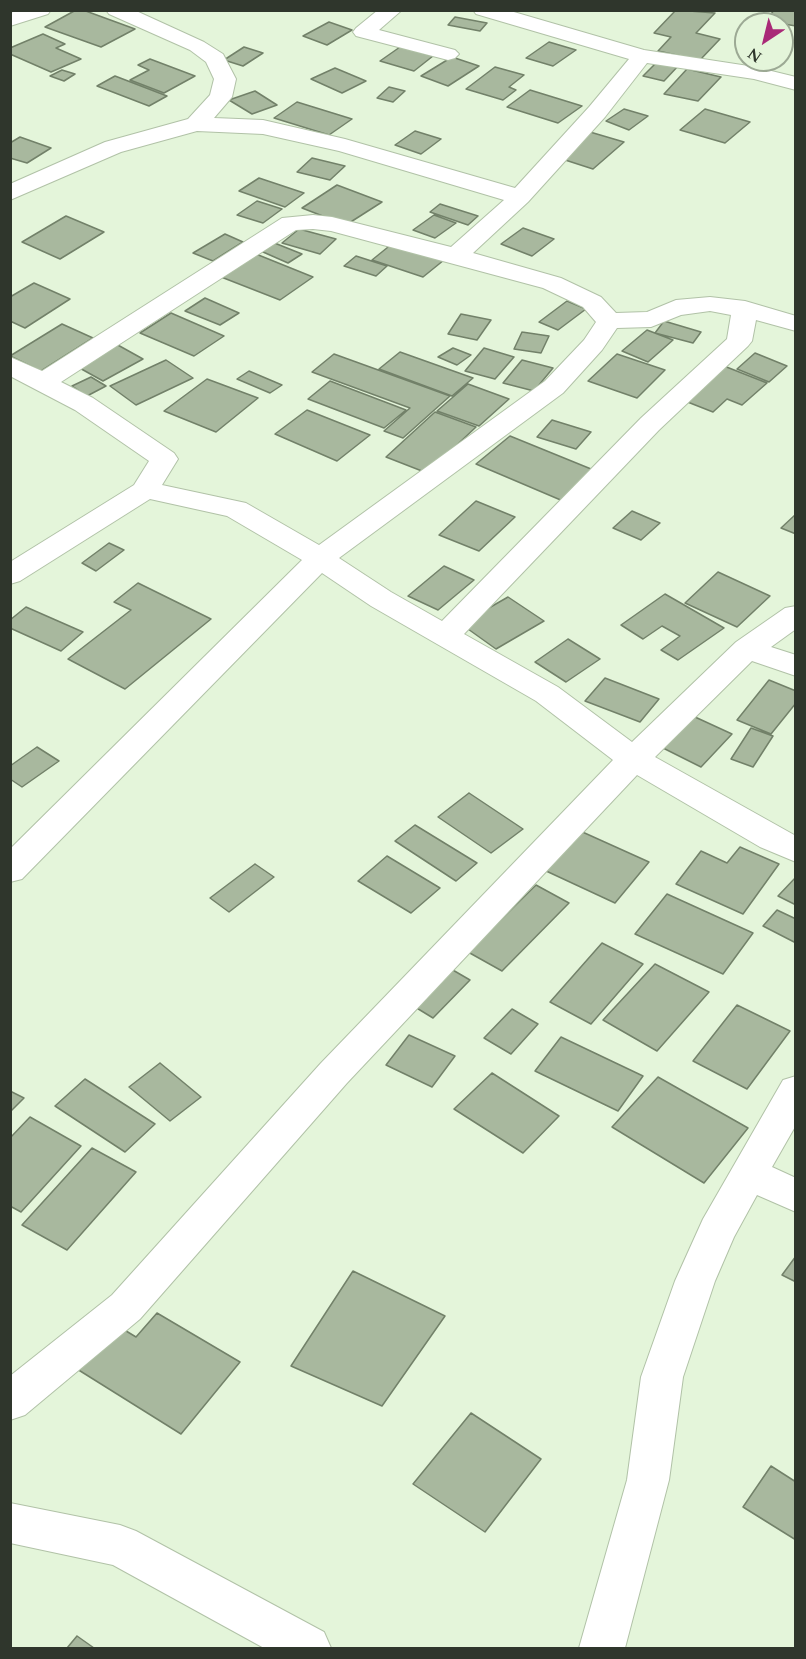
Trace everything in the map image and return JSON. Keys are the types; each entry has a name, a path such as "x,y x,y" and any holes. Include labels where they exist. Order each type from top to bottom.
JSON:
{"street":[{"path":"10,20 41,10"},
{"path":"116,10 197,46 215,59 225,79 221,98 196,124"},
{"path":"392,10 363,32 448,54"},
{"path":"483,10 642,56 755,74 795,84"},
{"path":"456,256 520,197 597,112 642,56"},
{"path":"10,193 113,147 196,124 263,127 286,132 345,146 520,197"},
{"path":"43,382 290,223 332,224 552,283 592,302 609,321"},
{"path":"609,321 651,319 676,308 710,304 745,309 795,324"},
{"path":"446,635 650,424 739,341 745,309"},
{"path":"10,870 320,558 554,387 593,345 609,321"},
{"path":"10,365 84,404 164,459 145,490 10,575"},
{"path":"145,490 236,509 320,558 381,598 546,694 633,759 795,850"},
{"path":"10,1402 126,1307 334,1072 633,759 747,649 795,615"},
{"path":"747,649 795,666"},
{"path":"602,1648 648,1480 662,1377 695,1281 717,1231 795,1090"},
{"path":"749,1174 795,1196"},
{"path":"10,1523 120,1546 308,1648"}],"building":[{"path":"76,10 83,10 135,29 101,47 45,27"},
{"path":"676,10 715,13 696,33 720,39 700,60 658,51 671,37 654,33"},
{"path":"774,10 796,10 796,26 794,26 794,12 773,12"},
{"path":"455,17 487,23 480,31 448,25"},
{"path":"329,22 352,30 327,45 303,36"},
{"path":"43,34 65,44 56,48 81,59 51,72 10,54 10,48"},
{"path":"549,42 576,50 553,66 526,58"},
{"path":"244,47 263,53 243,66 224,60"},
{"path":"400,47 433,56 414,71 380,61"},
{"path":"452,57 479,66 448,86 421,76"},
{"path":"150,59 195,76 164,93 130,80 149,70 138,65"},
{"path":"659,60 680,64 664,81 643,76"},
{"path":"495,67 524,75 509,87 516,90 503,100 466,89"},
{"path":"335,68 366,81 342,93 311,79"},
{"path":"687,69 721,77 698,101 664,94"},
{"path":"62,70 75,74 64,81 50,76"},
{"path":"115,76 167,96 149,106 97,86"},
{"path":"389,87 405,91 393,102 377,98"},
{"path":"530,90 582,106 558,123 507,107"},
{"path":"255,91 277,105 252,114 229,100"},
{"path":"297,102 352,119 329,135 274,118"},
{"path":"624,109 648,116 629,130 606,121"},
{"path":"705,109 750,122 725,143 680,130"},
{"path":"415,131 441,139 421,154 395,145"},
{"path":"590,132 624,142 593,169 559,158"},
{"path":"20,137 51,148 27,163 10,158 10,143"},
{"path":"312,158 345,166 330,180 297,172"},
{"path":"259,178 304,193 285,207 239,191"},
{"path":"337,185 382,202 346,225 302,208"},
{"path":"257,201 282,209 263,223 237,215"},
{"path":"440,204 478,216 468,225 430,212"},
{"path":"434,215 456,223 435,238 413,230"},
{"path":"66,216 104,232 60,259 22,242"},
{"path":"523,228 554,239 532,256 501,244"},
{"path":"299,229 336,239 320,254 282,243"},
{"path":"225,234 243,242 213,261 193,253"},
{"path":"267,240 302,254 288,263 254,248"},
{"path":"393,243 444,260 423,277 372,260"},
{"path":"251,252 313,277 280,300 216,275"},
{"path":"356,256 387,266 376,276 344,266"},
{"path":"34,283 70,299 25,328 10,321 10,297"},
{"path":"205,298 239,313 220,325 185,311"},
{"path":"567,301 586,309 558,330 539,322"},
{"path":"171,313 224,336 194,356 140,333"},
{"path":"461,314 491,320 477,340 448,334"},
{"path":"664,321 701,332 693,343 655,333"},
{"path":"62,324 93,338 41,371 10,356"},
{"path":"647,330 673,340 648,362 622,351"},
{"path":"522,332 549,336 541,353 514,349"},
{"path":"116,344 143,359 103,381 76,366"},
{"path":"453,348 471,355 457,365 438,357"},
{"path":"484,348 514,357 495,379 465,371"},
{"path":"400,352 473,378 452,396 379,369"},
{"path":"755,353 787,366 769,382 737,369"},
{"path":"334,354 450,396 403,438 384,431 410,408 312,372"},
{"path":"617,354 665,370 637,398 588,381"},
{"path":"166,360 193,378 136,405 110,386"},
{"path":"522,360 553,368 534,391 503,383"},
{"path":"724,366 767,383 742,405 727,399 713,412 685,401"},
{"path":"249,371 282,385 270,393 237,379"},
{"path":"91,377 106,386 87,396 72,386"},
{"path":"207,379 258,398 216,432 164,411"},
{"path":"330,381 406,410 384,428 308,399"},
{"path":"468,384 509,399 479,426 437,411"},
{"path":"307,410 370,435 337,461 275,434"},
{"path":"435,412 476,427 427,473 386,457"},
{"path":"552,420 591,432 576,449 537,437"},
{"path":"510,436 596,471 563,501 476,464"},
{"path":"476,501 515,517 479,551 439,535"},
{"path":"632,511 660,523 641,540 613,528"},
{"path":"796,514 796,534 781,528"},
{"path":"109,543 124,550 96,571 82,563"},
{"path":"444,566 474,580 438,610 408,596"},
{"path":"718,572 770,596 737,627 685,603"},
{"path":"138,583 211,619 125,689 68,659 131,610 114,602"},
{"path":"665,594 724,628 678,660 661,650 680,636 662,626 643,639 621,625"},
{"path":"508,597 544,621 496,649 461,624"},
{"path":"26,607 83,632 61,651 10,628 10,620"},
{"path":"568,639 600,659 566,682 535,662"},
{"path":"605,678 659,699 640,722 585,701"},
{"path":"769,680 796,691 796,703 771,734 737,720"},
{"path":"695,717 732,734 701,767 663,748"},
{"path":"751,728 773,736 753,767 731,759"},
{"path":"37,747 59,761 22,787 10,779 10,766"},
{"path":"469,793 523,829 491,853 438,817"},
{"path":"415,825 477,863 456,881 395,841"},
{"path":"578,830 649,862 615,903 544,870"},
{"path":"740,847 779,864 743,914 676,884 701,851 727,863"},
{"path":"387,856 440,888 411,913 358,881"},
{"path":"255,864 274,877 229,912 210,898"},
{"path":"796,877 796,905 778,896"},
{"path":"536,885 569,903 502,971 468,952"},
{"path":"667,894 753,933 723,974 635,934"},
{"path":"777,910 796,919 796,943 763,926"},
{"path":"602,943 643,964 591,1024 550,1002"},
{"path":"439,962 470,980 433,1018 402,999"},
{"path":"655,964 709,992 657,1051 603,1020"},
{"path":"737,1005 790,1031 747,1089 693,1061"},
{"path":"512,1009 538,1024 511,1054 484,1038"},
{"path":"409,1035 455,1056 432,1087 386,1065"},
{"path":"561,1037 643,1076 618,1111 535,1071"},
{"path":"160,1063 201,1097 170,1121 129,1087"},
{"path":"492,1073 559,1116 523,1153 454,1109"},
{"path":"658,1077 748,1128 704,1183 612,1127"},
{"path":"85,1079 155,1124 125,1152 55,1106"},
{"path":"10,1091 24,1098 10,1112"},
{"path":"30,1117 81,1146 21,1212 10,1206 10,1138"},
{"path":"92,1148 136,1172 67,1250 22,1225"},
{"path":"796,1256 796,1282 782,1275"},
{"path":"353,1271 445,1316 382,1406 291,1366"},
{"path":"157,1313 240,1362 181,1434 69,1364 108,1320 136,1337"},
{"path":"471,1413 541,1459 485,1532 413,1484"},
{"path":"771,1466 796,1482 796,1540 743,1507"},
{"path":"77,1636 94,1648 67,1648"}]}
